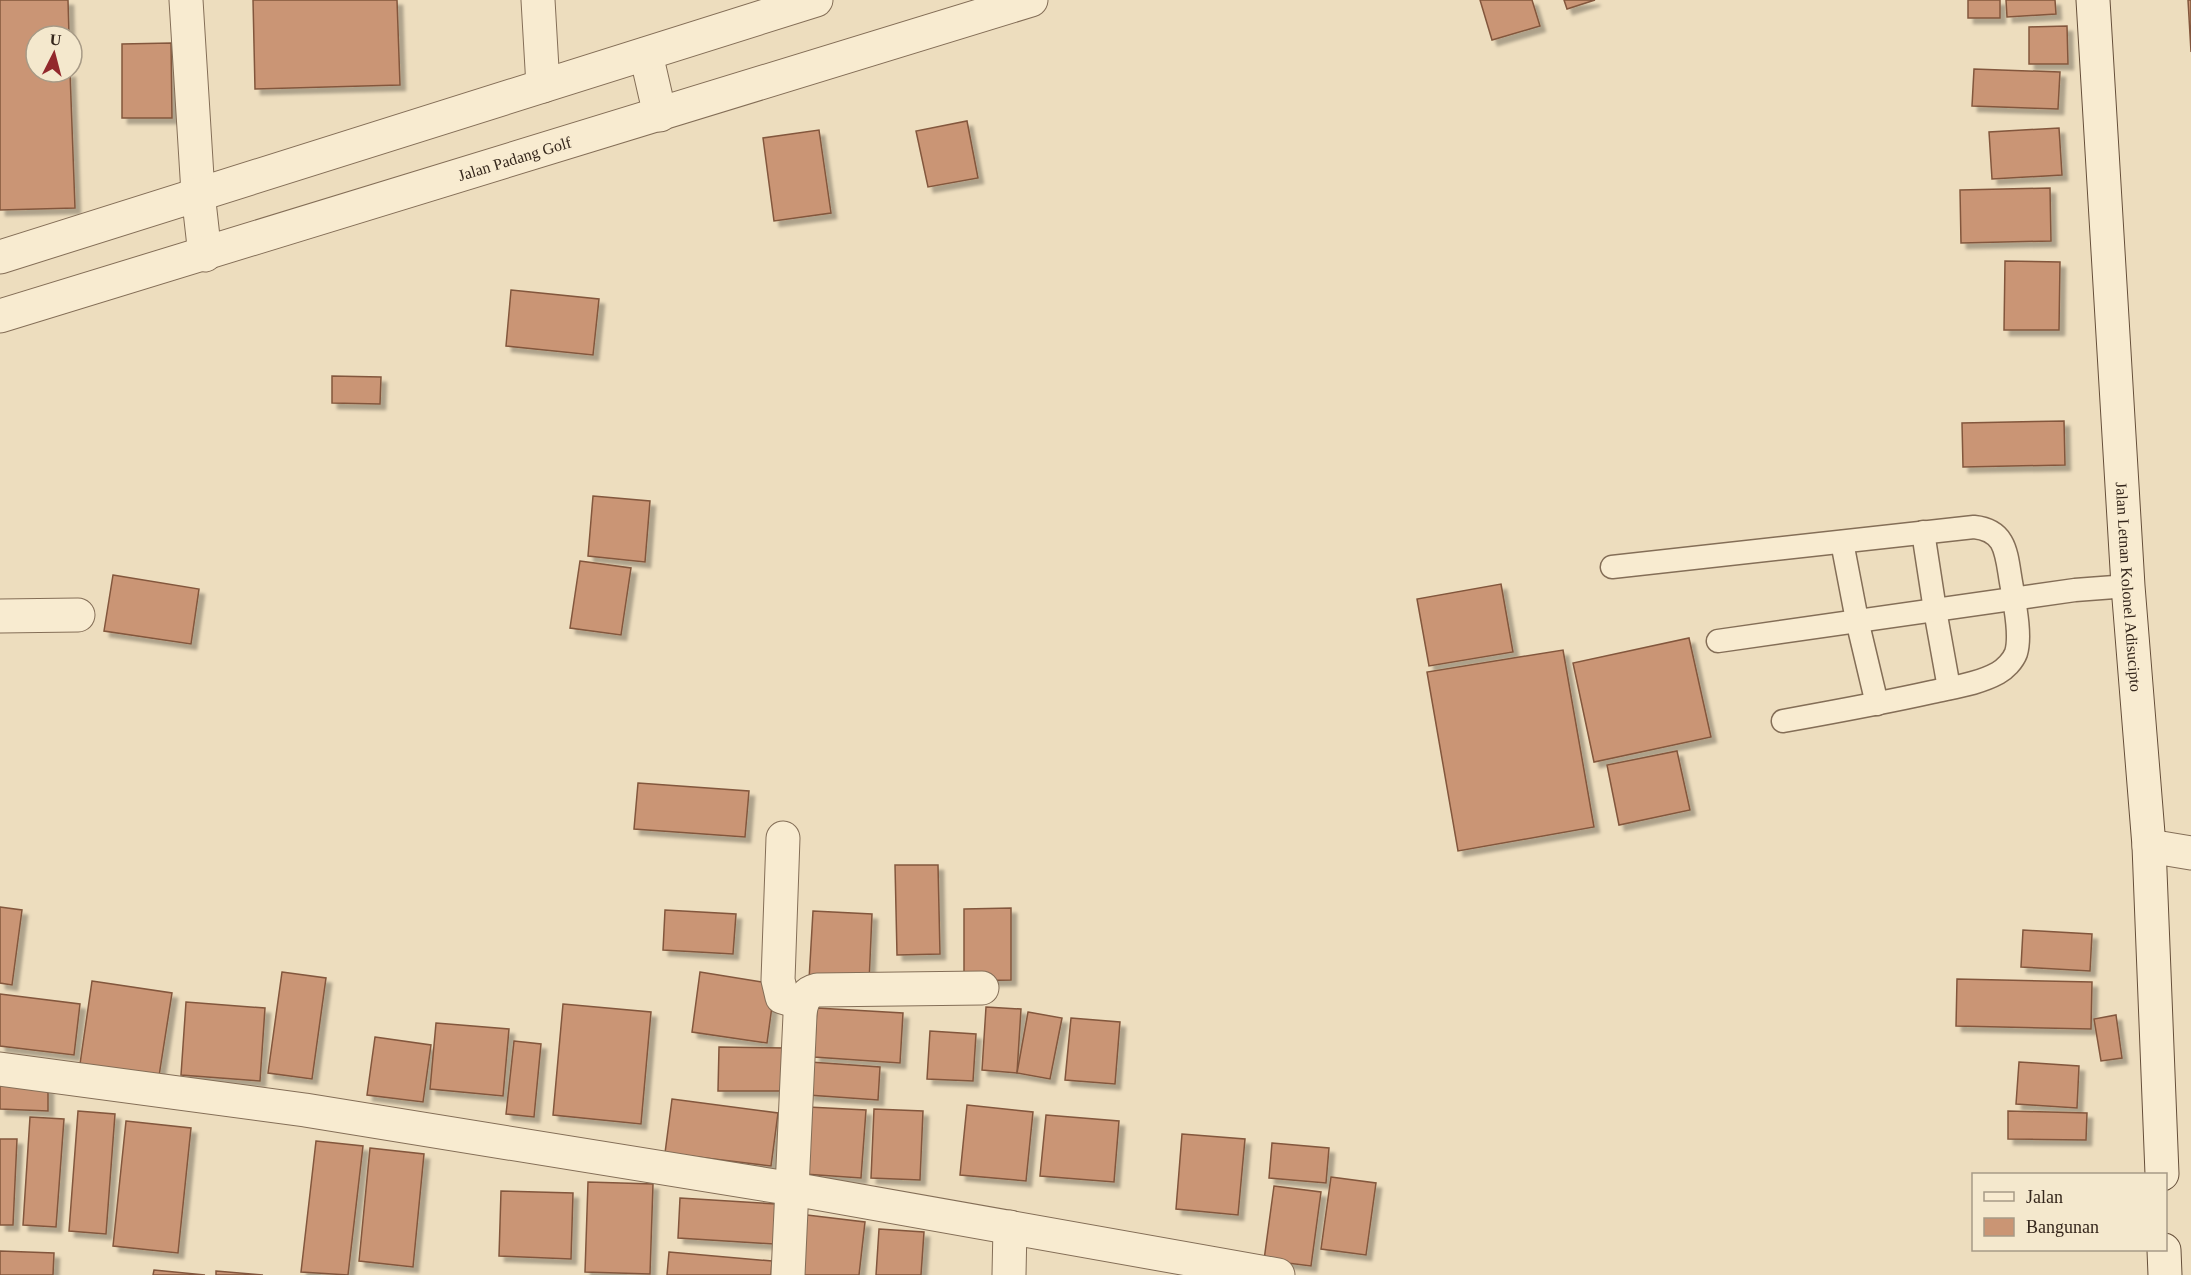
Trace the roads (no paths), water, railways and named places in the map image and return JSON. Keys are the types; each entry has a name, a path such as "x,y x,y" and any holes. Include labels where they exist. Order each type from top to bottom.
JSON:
{"street":[{"path":"186,0 198,193 205,255"},
{"path":"538,0 543,86"},
{"path":"0,257 816,0"},
{"name":"Jalan Padang Golf","path":"0,316 1031,0"},
{"name":"Jalan Letnan Kolonel Adisucipto","path":"2093,0 2128,586 2149,846 2162,1173"},
{"path":"646,54 660,115"},
{"path":"0,616 78,615"},
{"path":"783,838 778,980 782,997 802,1003"},
{"path":"2149,846 2191,853"},
{"path":"788,1275 802,1003 807,994 817,990 982,988"},
{"path":"0,1069 305,1110 792,1189 1278,1275"},
{"path":"1009,1275 1010,1227"}],"lane":[{"path":"1612,567 1974,527 1993,532 2001,540 2008,564 2018,638 2016,654 2009,665 1998,673 1975,683 1784,721"},
{"path":"1923,532 1949,688"},
{"path":"1842,542 1857,620 1877,704"},
{"path":"1718,640 2075,590 2128,586"}]}
